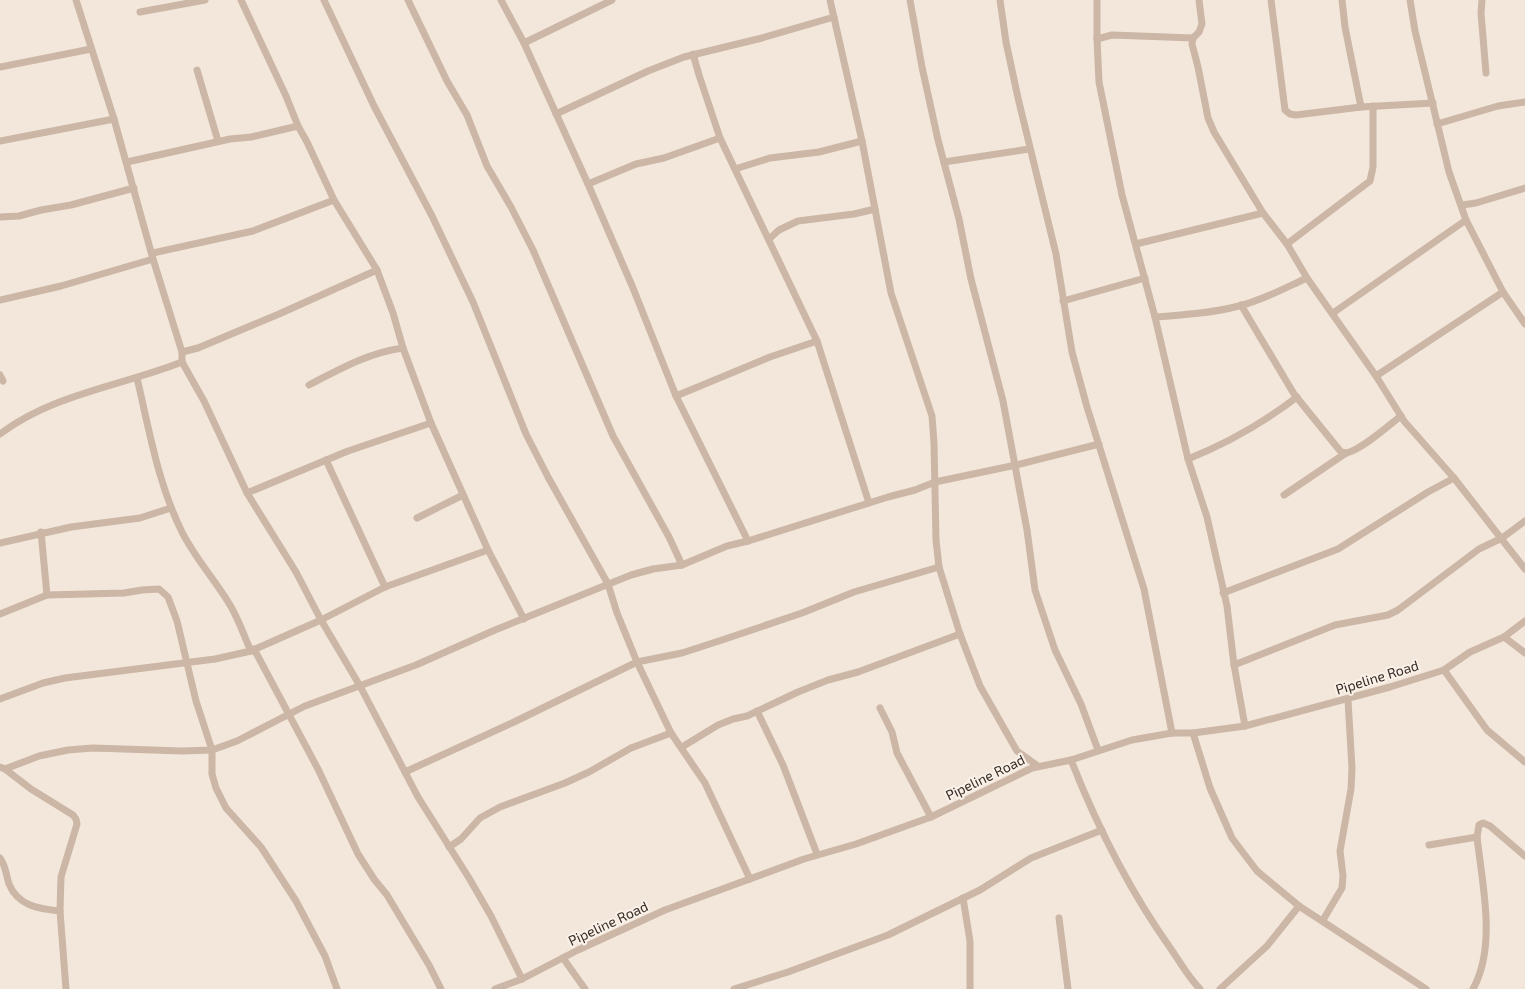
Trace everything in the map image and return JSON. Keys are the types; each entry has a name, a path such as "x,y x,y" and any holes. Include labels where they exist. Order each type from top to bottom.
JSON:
{"street":[{"path":"76,0 114,119 182,352 182,362 204,401 247,493 296,572 321,620 360,686 418,797 491,916 522,979"},
{"path":"140,12 205,0"},
{"path":"241,0 334,200 377,270 393,313 402,348 431,423 488,550 524,619"},
{"path":"324,0 374,106 432,216 473,302 531,442 548,477 608,584 617,613 637,662 671,733 705,783 750,879"},
{"path":"408,0 447,81 467,115 487,166 533,250 613,436 669,537 682,565"},
{"path":"501,0 524,43 588,184 633,288 676,396 748,541"},
{"path":"524,43 612,0"},
{"path":"830,0 862,141 891,293 932,416 936,540 939,568 960,634 980,686 1017,751 1038,766"},
{"path":"910,0 922,67 944,162 1003,401 1028,530 1034,590 1055,650 1081,704 1098,750"},
{"path":"1000,0 1006,42 1029,149 1056,254 1072,352 1144,589 1172,733"},
{"path":"1097,0 1098,82 1122,194 1155,317 1188,459 1207,517 1227,606 1234,665 1245,726"},
{"path":"1096,39 1112,35 1192,38 1199,32 1202,24 1199,0"},
{"path":"1271,0 1285,110 1290,114 1296,115 1373,106 1433,103"},
{"path":"1342,0 1345,26 1361,107"},
{"path":"1410,0 1415,31 1449,172 1466,220 1502,292 1525,324"},
{"path":"1482,0 1486,73"},
{"path":"556,114 648,71 693,54 762,38 834,18"},
{"path":"1192,38 1208,118 1214,132 1263,212 1287,244 1307,278 1376,376 1401,416 1454,478 1525,569"},
{"path":"0,67 91,49"},
{"path":"693,54 720,138 817,341 868,503"},
{"path":"197,70 218,141"},
{"path":"1437,124 1498,106 1525,102"},
{"path":"1287,244 1370,181 1373,167 1373,106"},
{"path":"0,142 114,119"},
{"path":"126,162 230,138 250,137 298,126"},
{"path":"588,184 636,164 664,158 720,138"},
{"path":"735,169 770,158 819,152 862,141"},
{"path":"944,162 1029,149"},
{"path":"0,217 19,216 71,205 134,188"},
{"path":"1462,206 1525,188"},
{"path":"0,300 61,286 153,256 253,231 334,200"},
{"path":"769,239 779,230 798,221 854,214 875,208"},
{"path":"1136,244 1263,212"},
{"path":"1333,313 1466,220"},
{"path":"182,352 198,348 270,318 377,270"},
{"path":"1064,301 1145,278"},
{"path":"1155,317 1209,312 1240,305 1307,278"},
{"path":"1376,376 1502,292"},
{"path":"1240,305 1297,397 1341,452 1346,453"},
{"path":"676,396 770,357 817,341"},
{"path":"309,385 372,356 388,350 402,348"},
{"path":"0,434 51,404 182,362"},
{"path":"137,378 154,451 171,508 183,534 231,607 252,650 290,714 358,854 392,902 441,989"},
{"path":"1188,459 1216,448 1269,418 1297,397"},
{"path":"1284,495 1346,453 1359,448 1401,416"},
{"path":"247,493 326,460 431,423"},
{"path":"2,768 39,756 68,750 93,748 182,751 212,750 237,741 306,706 360,686 631,575 653,569 682,565 727,546 915,490 935,482 1016,466 1099,444"},
{"path":"326,460 385,587"},
{"path":"1223,593 1338,549 1428,492 1454,478"},
{"path":"417,518 462,495"},
{"path":"0,543 41,532 140,518 171,508"},
{"path":"1234,665 1335,625 1388,615 1398,610 1479,549 1502,538 1525,521"},
{"path":"41,532 47,595"},
{"path":"0,699 43,683 65,678 214,659 252,650 321,620 385,587 488,550"},
{"path":"404,772 514,722 637,662 682,653 802,613 854,592 939,568"},
{"path":"0,614 47,595 124,593 159,589 168,597 172,606 196,701 212,750 212,774 216,788 226,808 261,847 296,901 325,956 337,989"},
{"name":"Pipeline Road","path":"495,989 522,979 665,910 817,854 856,844 931,817 1038,766 1071,760 1132,740 1172,733 1194,733 1245,726 1348,700 1444,670 1470,652 1504,637 1525,621"},
{"path":"682,747 718,725 747,716 828,680 858,672 960,634"},
{"path":"1504,637 1525,653"},
{"path":"1444,670 1487,730 1525,762"},
{"path":"1323,920 1342,888 1343,876 1340,851 1351,789 1352,768 1348,700"},
{"path":"880,708 892,732 897,752 931,817"},
{"path":"756,711 783,765 817,854"},
{"path":"449,847 461,839 480,818 500,807 565,783 589,772 631,748 671,733"},
{"path":"1194,733 1210,788 1232,838 1257,871 1299,906 1426,989"},
{"path":"1071,760 1084,794 1111,851 1151,921 1200,989"},
{"path":"2,768 76,818 77,824 61,876 60,911 66,989"},
{"path":"1473,989 1477,982 1485,952 1486,920 1478,837 1479,825 1483,823 1490,826 1525,856"},
{"path":"734,989 788,972 888,935 980,890 1031,858 1102,830"},
{"path":"1429,845 1478,837"},
{"path":"0,858 4,864 9,885 18,899 27,904 60,911"},
{"path":"963,898 970,941 970,989"},
{"path":"1220,989 1267,946 1299,906"},
{"path":"1059,918 1068,989"},
{"path":"563,958 585,989"}]}
